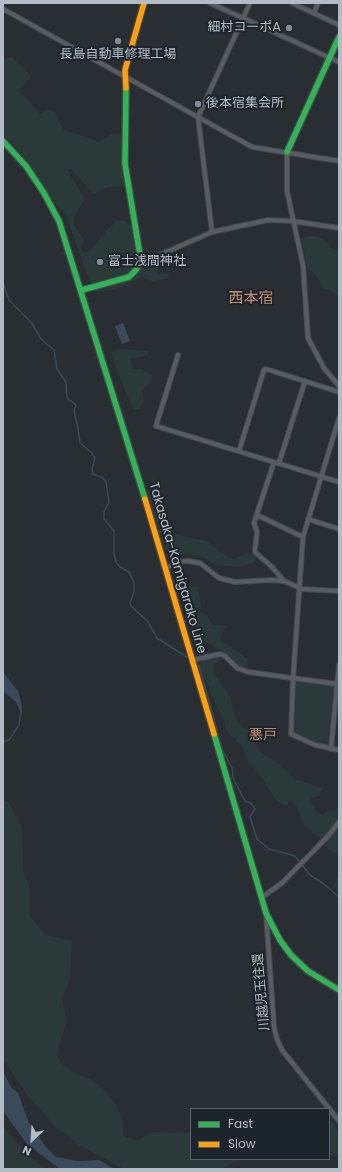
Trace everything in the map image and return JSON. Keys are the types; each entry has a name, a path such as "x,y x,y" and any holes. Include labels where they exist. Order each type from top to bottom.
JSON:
{"main road":[{"path":"82,290 129,277 141,262 125,164 127,111 126,76 127,60 144,3"},
{"path":"287,152 339,37"},
{"name":"Takasaka-Kamigarako Line","path":"3,141 26,166 51,205 66,240 166,568 266,913 280,940 291,955 308,971 339,990"}],"street":[{"path":"210,3 339,62"},
{"path":"212,232 198,117 250,3"},
{"path":"292,3 339,25"},
{"path":"314,13 318,3"},
{"path":"3,9 252,147 339,161"},
{"path":"287,152 287,191 292,221 303,264 308,338 324,368 339,386"},
{"path":"141,262 212,232 268,220 292,221 339,228"},
{"path":"178,355 156,426 339,482"},
{"path":"239,451 264,370 266,369 339,392"},
{"path":"279,463 305,381"},
{"path":"339,418 308,519 304,537 293,679 291,734 310,743 339,750"},
{"path":"333,436 339,438"},
{"path":"274,462 254,523 257,532 255,552 269,563 284,581"},
{"path":"257,515 304,537"},
{"path":"308,519 339,529"},
{"path":"166,568 178,562 188,561 200,563 215,576 235,582 254,580 284,581 300,588 339,591"},
{"path":"193,660 220,654 241,670 293,679 337,684"},
{"path":"332,749 339,665"},
{"path":"261,898 282,883 328,836 339,822"},
{"name":"川越児玉往還","path":"266,913 274,1027 277,1039 282,1050 329,1108"},
{"name":"川越児玉往還","path":"330,1109 339,1120"}],"shaded area":[{"path":"12,57 32,77 18,90 40,114 47,109 55,112 63,129 99,142 112,134 122,134 125,186 107,187 94,194 71,169 67,170 85,199 74,217 74,226 85,241 81,245 81,249 85,252 90,250 117,221 126,221 133,228 138,262 137,267 140,270 147,263 154,261 158,274 170,274 169,278 152,281 140,277 130,284 111,290 96,291 89,280 66,215 54,202 29,164 13,144 3,136 3,59"},
{"path":"312,236 322,238 332,249 338,250 339,296 330,290 322,289 319,278 307,267 302,238"},
{"path":"121,349 148,351 148,355 130,359 133,369 141,369 152,375 151,383 144,388 142,392 144,401 139,409 134,409 131,405 112,357 111,352"},
{"path":"147,491 153,495 166,512 174,533 177,535 206,541 227,557 234,559 246,552 254,555 256,560 252,564 240,567 216,565 204,558 187,553 174,556 171,552 164,548"},
{"path":"177,575 185,577 186,585 198,587 201,605 200,613 207,614 212,625 226,626 220,640 247,659 247,670 239,666 227,654 201,640 184,608 180,587 174,577"},
{"path":"218,657 220,659 214,666 214,674 230,696 238,723 253,735 252,739 262,753 278,763 294,779 323,788 319,796 312,798 310,801 316,812 322,816 327,811 336,810 339,806 339,854 328,849 321,839 302,823 300,812 295,804 291,801 285,806 275,799 262,777 247,760 245,756 246,752 226,729 225,722 210,693 209,686 206,684 201,669 200,663 202,660"},
{"path":"295,682 334,685 329,746 310,741 295,733"},
{"path":"3,800 9,803 22,827 23,871 30,888 30,916 46,935 72,941 70,978 62,1000 67,1022 61,1038 57,1057 63,1065 92,1080 107,1092 117,1106 122,1118 124,1136 138,1140 153,1132 187,1133 190,1130 190,1160 239,1160 222,1169 124,1169 79,1145 55,1126 31,1100 3,1058"},
{"path":"339,874 339,893 333,886"},
{"path":"330,1120 332,1121 339,1133 339,1155 330,1156"},
{"path":"3,1127 26,1153 45,1169 3,1169"}],"water":[{"path":"123,323 130,341 122,344 115,326"},
{"path":"3,672 18,691 22,706 22,716 16,702 3,691"},
{"path":"3,1071 11,1087 18,1093 28,1121 46,1147 56,1157 78,1161 99,1160 114,1169 60,1169 27,1144 3,1111"}],"waterway":[{"path":"3,283 9,300 31,322 41,339 54,350 57,369 66,382 67,398 76,405 74,411 80,443 91,452 95,458 92,469 93,474 103,478 106,482 109,502 104,512 104,519 114,531 114,554 116,562 120,567 129,572 134,583 134,592 130,603 131,606 148,622 157,638 188,658"},
{"path":"199,665 222,749 232,768 233,778 245,801 251,803 255,809 250,817 257,839 269,849 295,856 310,875 324,884 339,897"},
{"path":"3,742 9,740 19,725 21,711"}],"traffic: fast":[{"path":"287,152 339,37"},
{"path":"82,290 129,277 136,270 141,261 125,164 126,88"},
{"path":"3,141 26,166 44,193 59,221 145,499"},
{"path":"214,734 266,913 280,940 291,955 308,971 339,990"}],"traffic: slow":[{"path":"126,88 125,70 144,3"},
{"path":"145,499 214,734"}],"place":[{"name":"細村コーポA","path":"289,28"},
{"name":"長島自動車修理工場","path":"118,41"},
{"name":"後本宿集会所","path":"198,104"},
{"name":"富士浅間神社","path":"100,262"}],"district":[{"name":"西本宿","path":"251,299"},
{"name":"悪戸","path":"263,735"}]}
